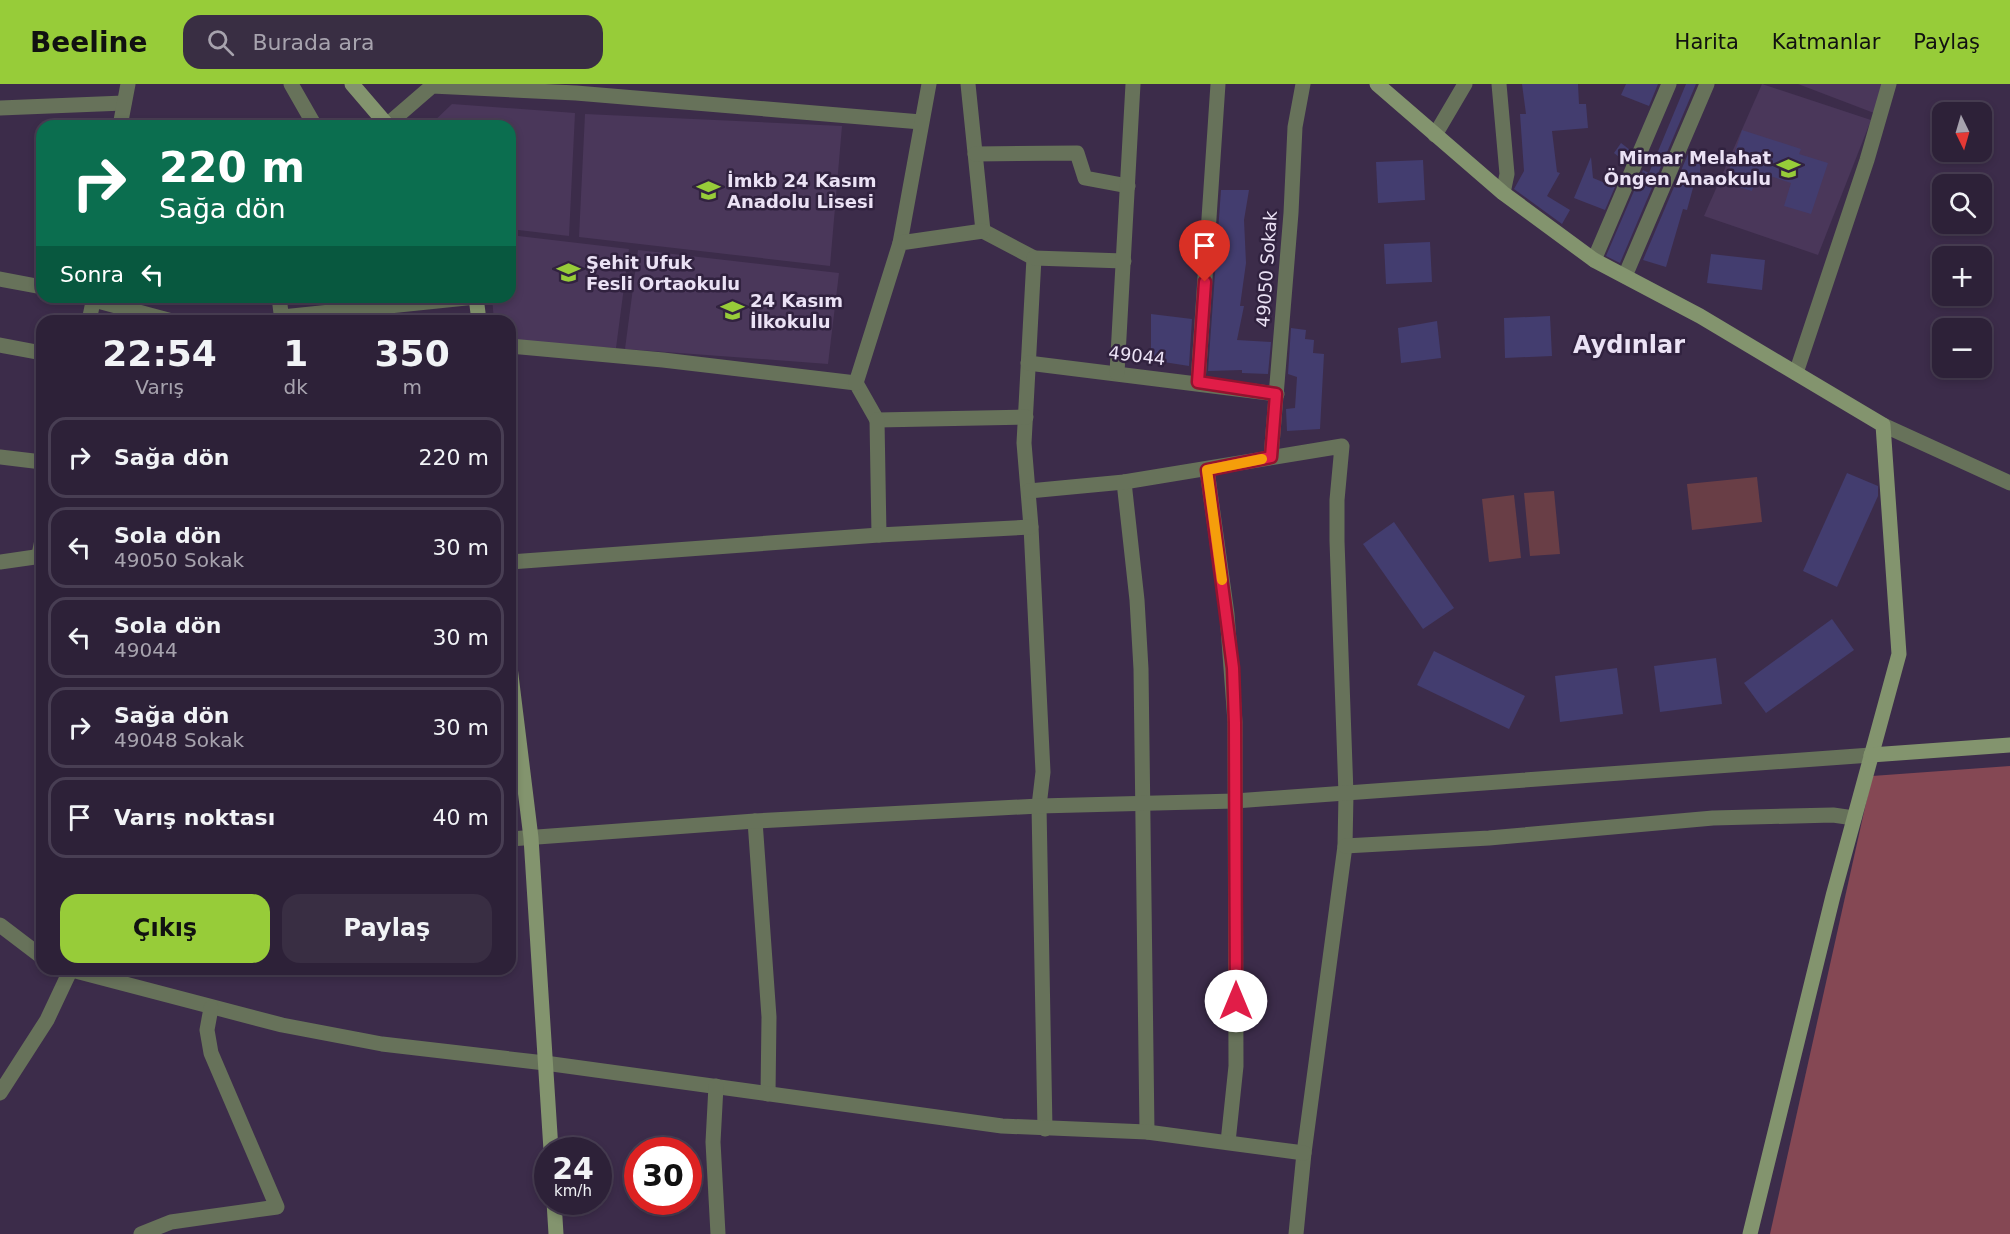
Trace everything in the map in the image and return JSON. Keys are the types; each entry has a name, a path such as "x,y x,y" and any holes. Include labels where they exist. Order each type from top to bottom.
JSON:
{"street":[{"path":"121,120 128,84"},
{"path":"291,84 312,120"},
{"path":"352,84 383,120"},
{"path":"879,535 878,420 856,383 900,243 929,84"},
{"path":"968,84 983,231"},
{"path":"1117,373 1133,84"},
{"path":"1198,382 1218,84"},
{"name":"49050 Sokak","path":"1271,457 1291,213 1295,127 1303,84"},
{"path":"1377,84 1503,193 1594,260 1700,316 1883,425 2010,483"},
{"path":"1435,135 1465,84"},
{"path":"1499,84 1507,174 1503,193"},
{"path":"1594,260 1669,84"},
{"path":"1625,276 1707,84"},
{"path":"1796,373 1867,160 1889,84"},
{"path":"394,120 432,85 577,88 921,122"},
{"path":"0,108 124,103"},
{"path":"975,154 1077,153 1085,178 1128,186"},
{"path":"900,243 983,231 1034,258 1124,261"},
{"path":"1034,258 1024,443 1029,491 1043,772 1039,806 1045,1129"},
{"path":"0,279 36,286"},
{"path":"108,303 151,315"},
{"path":"317,315 423,303"},
{"path":"0,345 36,352"},
{"path":"516,347 663,360 856,383"},
{"name":"49044","path":"1028,363 1198,382 1276,394"},
{"path":"878,420 1026,417"},
{"path":"1750,1234 1854,818 1899,654 1883,425"},
{"path":"1029,491 1124,482 1342,446 1337,500 1337,541 1346,846 1304,1153 1296,1234"},
{"path":"0,457 36,461"},
{"path":"1207,470 1233,668 1236,1065 1228,1142"},
{"path":"1124,482 1137,600 1144,804 1147,1132"},
{"path":"516,562 879,535 1031,527"},
{"path":"0,562 36,551"},
{"path":"516,716 531,838 550,1137"},
{"path":"516,839 755,821 1039,806 1235,801 2010,745"},
{"path":"1346,846 1478,839 1713,818 1833,815 1854,818"},
{"path":"755,821 769,1017 768,1094"},
{"path":"0,925 36,952"},
{"path":"0,1093 47,1020 67,975"},
{"path":"92,975 282,1025 382,1044 545,1063 1002,1126 1147,1132 1304,1153"},
{"path":"141,1234 171,1222 277,1207 211,1053 207,1030 211,1008"},
{"path":"716,1086 713,1142 718,1234"},
{"path":"555,1215 556,1234"}],"shaded area":[{"name":"Mimar Melahat Öngen Anaokulu","path":"1762,84 1871,120 1818,255 1704,216"},
{"path":"1798,84 1882,84 1874,113"},
{"path":"452,104 575,113 569,236 516,230 516,120 435,120"},
{"name":"İmkb 24 Kasım Anadolu Lisesi","path":"585,114 842,126 830,266 579,237"},
{"name":"Şehit Ufuk Fesli Ortaokulu","path":"516,236 629,249 616,348 516,342 516,315 494,315 492,303 516,303"},
{"name":"24 Kasım İlkokulu","path":"638,250 839,273 828,364 625,349"},
{"path":"1757,477 1762,522 1692,530 1687,484"},
{"path":"1554,491 1560,554 1530,556 1524,493"},
{"path":"1514,495 1521,558 1489,562 1482,499"},
{"path":"2010,766 2010,1234 1770,1234 1872,776"}],"building":[{"path":"1522,84 1578,84 1579,104 1586,104 1588,128 1552,131 1557,172 1560,173 1547,196 1570,210 1562,224 1514,189 1524,171 1520,114 1526,114"},
{"path":"1626,84 1658,84 1649,106 1621,95"},
{"path":"1686,84 1696,84 1620,263 1606,256 1643,170 1649,173"},
{"path":"1742,130 1801,149 1799,154 1828,163 1811,214 1784,206 1791,183 1758,172 1752,191 1725,183"},
{"path":"1621,143 1630,150 1624,161 1614,153"},
{"path":"1688,154 1701,155 1700,173 1697,173 1687,210 1683,209 1666,267 1643,260"},
{"path":"1591,157 1593,178 1615,187 1605,210 1574,198"},
{"path":"1423,160 1425,200 1378,203 1376,162"},
{"path":"1221,190 1249,190 1244,220 1246,263 1240,306 1244,306 1237,340 1271,342 1268,374 1242,373 1242,370 1208,371"},
{"path":"1430,242 1432,282 1386,284 1384,244"},
{"path":"1711,254 1765,260 1762,290 1707,283"},
{"path":"1151,314 1192,319 1189,366 1151,360"},
{"path":"1550,316 1552,356 1505,358 1504,318"},
{"path":"1437,321 1441,358 1401,363 1398,328"},
{"path":"1291,328 1306,330 1305,339 1314,340 1313,353 1324,354 1320,429 1287,431 1286,409 1295,408 1297,377 1288,374"},
{"path":"1847,473 1878,486 1878,496 1837,587 1803,571"},
{"path":"1394,522 1454,608 1423,629 1363,544"},
{"path":"1832,619 1854,650 1766,713 1744,683"},
{"path":"1434,651 1525,696 1509,729 1417,685"},
{"path":"1716,658 1722,704 1660,712 1654,666"},
{"path":"1617,668 1623,714 1560,722 1555,676"}],"slow traffic":[{"path":"1222,580 1207,470 1262,459"}],"place":[{"name":"Mimar Melahat Öngen Anaokulu","path":"1789,168"},
{"name":"İmkb 24 Kasım Anadolu Lisesi","path":"709,191"},
{"name":"Şehit Ufuk Fesli Ortaokulu","path":"568,273"},
{"name":"24 Kasım İlkokulu","path":"732,311"}],"district":[{"name":"Aydınlar","path":"1629,345"}],"route":[{"path":"1205,282 1198,382 1276,394 1271,457 1207,470 1233,668 1237,873 1236,1001"}]}
